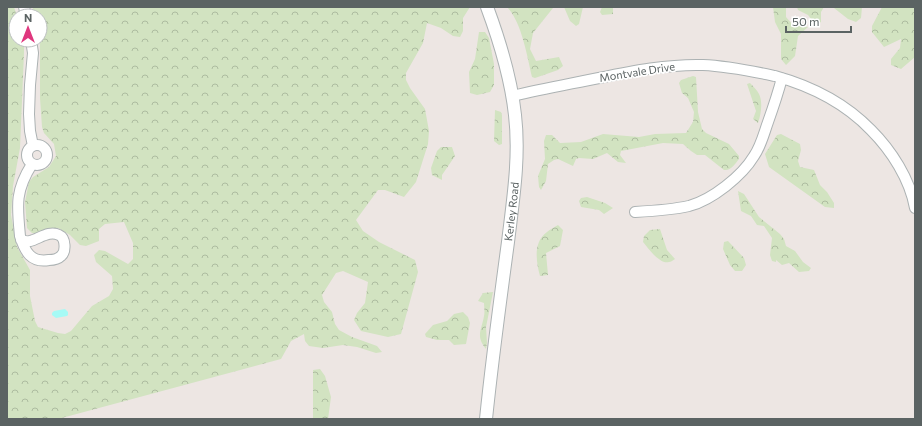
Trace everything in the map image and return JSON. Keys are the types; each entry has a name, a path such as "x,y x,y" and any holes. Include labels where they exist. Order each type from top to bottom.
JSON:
{"street":[{"name":"Kerley Road","path":"486,419 514,188 517,137 513,96 500,46 487,7"},
{"path":"32,48 28,114 33,146"},
{"name":"Montvale Drive","path":"513,96 641,69 681,65 728,67 782,78 818,91 834,100 865,123 888,149 895,160 915,203"},
{"path":"635,212 661,211 691,205 720,191 732,181 754,156 763,138 782,78"},
{"path":"36,145 45,149 47,156 44,162 38,165 32,164 27,156 28,150 36,145"},
{"path":"21,240 18,201 21,186 26,173 32,164"}],"green space":[{"path":"7,7 14,8 8,8 8,48 24,48 20,148 13,186 11,215 17,247 30,270 30,296 35,321 38,327 65,334 71,331 92,306 109,296 113,289 112,276 96,262 94,255 99,250 105,251 128,264 133,259 133,243 124,222 105,224 99,229 99,241 86,246 80,245 70,235 58,228 51,228 38,233 32,233 27,228 25,202 29,182 33,177 49,167 56,156 54,144 44,133 42,127 40,98 40,48 48,48 48,8 32,7 470,7 463,18 463,31 460,37 453,36 441,28 427,23 423,43 406,73 406,80 410,88 425,109 429,131 428,144 416,182 404,197 385,190 378,190 356,220 363,231 379,242 415,260 418,272 401,334 388,337 361,331 354,320 357,313 365,303 368,282 343,271 336,273 322,295 324,302 332,312 335,324 339,330 352,337 377,346 382,352 376,353 357,347 343,345 323,348 309,346 305,341 304,334 291,341 281,359 58,419 7,419"},
{"path":"507,7 556,7 553,8 533,33 530,49 536,61 559,57 563,66 558,70 535,78 532,77 526,50 517,22"},
{"path":"564,7 583,7 579,24 576,26 570,21"},
{"path":"602,7 613,7 613,14 602,15 600,12"},
{"path":"773,7 786,7 786,17 792,24 808,27 798,36 795,56 786,65 781,59 781,34 775,22"},
{"path":"797,7 824,7 821,12 821,22 816,25 808,15 798,10"},
{"path":"831,7 862,7 861,18 856,22 848,19"},
{"path":"882,7 915,7 915,57 901,69 891,65 891,59 900,48 901,39 884,47 872,32 872,26"},
{"path":"479,32 485,32 489,38 494,64 494,85 490,92 477,95 470,93 469,72 475,59"},
{"path":"693,76 696,77 698,112 702,129 706,133 729,144 739,156 739,159 731,168 724,170 705,155 697,155 683,144 663,143 621,151 620,155 626,163 618,162 607,153 593,159 576,159 573,166 558,159 554,160 548,164 546,181 541,190 539,187 538,176 545,159 544,141 546,135 552,135 560,143 581,142 603,134 639,137 655,134 686,133 693,122 694,112 688,98 682,93 679,83 681,80"},
{"path":"750,83 755,88 761,101 761,112 758,123 753,119 756,111 747,84"},
{"path":"495,110 501,112 502,115 502,144 499,145 494,141"},
{"path":"781,134 800,144 801,150 798,161 800,167 814,170 820,185 827,192 834,203 834,208 825,207 769,167 765,154 777,135"},
{"path":"441,147 452,147 455,156 442,175 442,180 432,175 431,168 437,151"},
{"path":"738,191 744,194 759,217 780,234 784,239 786,246 795,251 803,262 811,268 809,271 799,272 789,263 782,265 776,260 776,262 772,261 770,255 772,238 764,226 757,225 751,216 741,211"},
{"path":"587,197 605,203 613,208 604,214 599,210 581,207 579,201 581,198"},
{"path":"558,225 563,230 560,246 546,253 548,275 540,276 537,264 539,241 548,231"},
{"path":"660,229 667,250 675,259 670,262 658,259 643,242 644,236 650,230"},
{"path":"728,241 744,258 746,265 742,271 735,271 730,265 723,249 724,242"},
{"path":"493,292 486,327 486,349 480,336 484,314 484,303 478,301 483,293"},
{"path":"463,312 468,317 470,323 466,344 454,345 449,340 437,340 426,337 425,334 433,325 447,321 454,314"},
{"path":"320,369 325,376 331,397 328,419 313,419 313,370"}],"water":[{"path":"65,309 68,312 67,316 56,318 52,315 54,311"}]}
